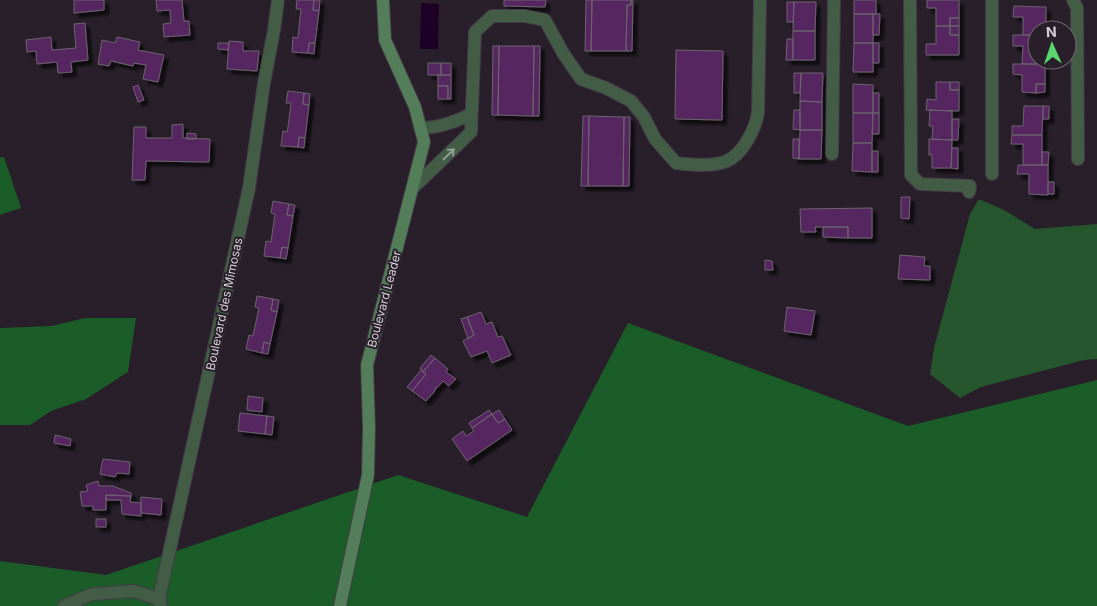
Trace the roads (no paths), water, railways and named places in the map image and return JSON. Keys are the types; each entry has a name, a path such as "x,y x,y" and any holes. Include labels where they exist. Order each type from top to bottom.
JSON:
{"street":[{"name":"Boulevard des Mimosas","path":"160,603 249,188 278,0"},
{"name":"Boulevard Leader","path":"340,606 368,475 367,366 424,142 415,107 385,40 383,0"},
{"path":"414,187 471,132 475,32 492,16 525,16 545,20 563,53 581,79 606,88 630,101 644,117 656,140 676,163 702,165 728,160 746,144 757,122 760,0"},
{"path":"832,154 834,0"},
{"path":"910,0 911,175 920,184 970,186 969,192"},
{"path":"992,0 992,174"},
{"path":"1073,0 1077,8 1078,159"},
{"path":"420,128 432,128 456,122 471,114"},
{"path":"64,606 92,594 134,591 160,603"}]}
